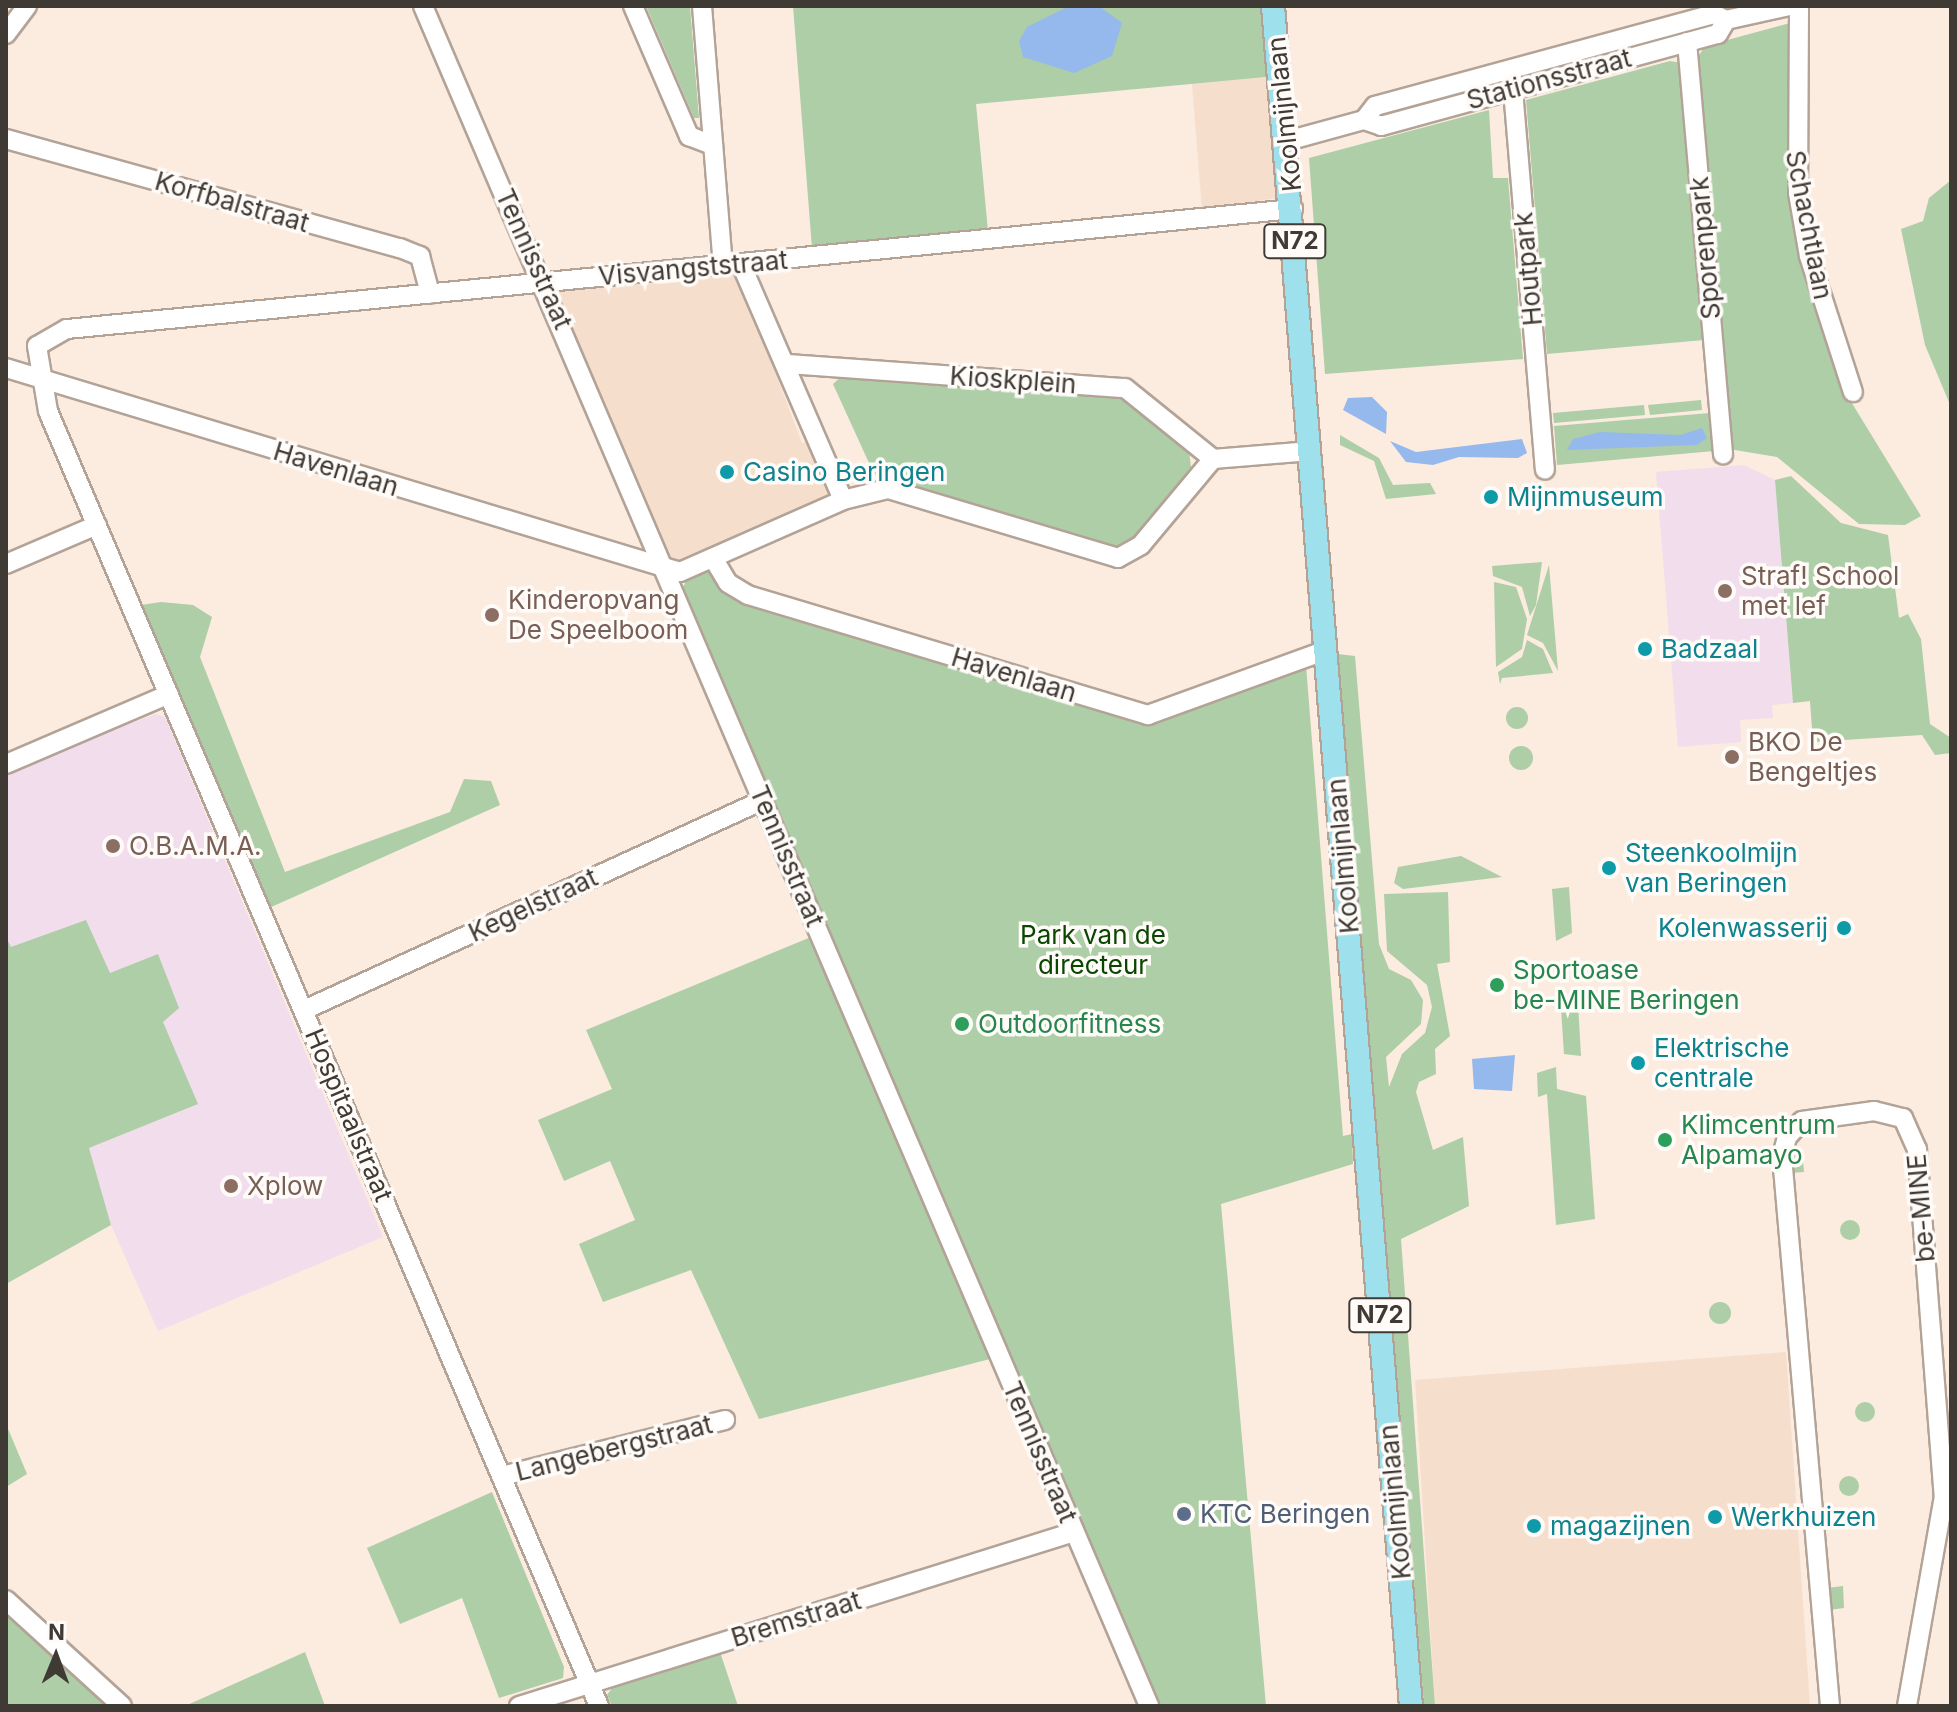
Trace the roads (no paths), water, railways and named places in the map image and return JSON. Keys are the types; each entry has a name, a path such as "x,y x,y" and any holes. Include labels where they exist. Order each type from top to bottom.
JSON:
{"main road":[{"name":"Koolmijnlaan","path":"1273,6 1293,209 1411,1706"}],"street":[{"path":"6,34 27,6"},
{"name":"Tennisstraat","path":"423,6 544,280 1149,1706"},
{"path":"633,6 689,136 713,145"},
{"path":"702,6 713,145 732,265 788,364 852,498"},
{"name":"Stationsstraat","path":"1364,120 1375,106 1511,69 1723,14 1789,6"},
{"name":"Schachtlaan","path":"1799,6 1798,193 1809,256 1853,392"},
{"name":"Stationsstraat","path":"1287,141 1364,120 1381,126 1718,34 1723,14"},
{"name":"Sporenpark","path":"1687,42 1723,454"},
{"name":"Houtpark","path":"1511,69 1545,470"},
{"name":"Korfbalstraat","path":"6,139 400,248 420,256 430,294"},
{"name":"Visvangststraat","path":"40,379 37,346 67,329 1293,209"},
{"name":"Kioskplein","path":"788,364 1125,388 1213,459"},
{"name":"Havenlaan","path":"6,368 666,570"},
{"name":"Hospitaalstraat","path":"40,379 97,525 599,1706"},
{"path":"666,570 713,558 852,498 888,489 1118,558 1141,545 1213,459 1311,451"},
{"path":"6,564 97,525"},
{"name":"Havenlaan","path":"713,558 728,583 748,595 1148,715 1327,650"},
{"path":"6,764 169,694"},
{"name":"Kegelstraat","path":"304,1010 763,800"},
{"name":"be-MINE","path":"1830,1706 1783,1145 1802,1121 1886,1111 1913,1133 1944,1496 1907,1706"},
{"name":"Langebergstraat","path":"502,1476 725,1420"},
{"name":"Bremstraat","path":"519,1706 1074,1532"},
{"path":"6,1600 122,1706"}],"water":[{"path":"1069,6 1099,6 1122,23 1112,56 1074,73 1023,57 1019,41 1027,27"},
{"path":"1372,397 1387,412 1386,434 1343,410 1348,398"},
{"path":"1702,428 1707,438 1697,445 1567,450 1573,439 1600,432 1680,435"},
{"path":"1522,439 1527,453 1518,458 1459,457 1433,465 1406,462 1390,441 1416,452"},
{"path":"1515,1055 1512,1091 1474,1089 1472,1059"}],"place":[{"name":"Casino Beringen","path":"727,472"},
{"name":"Mijnmuseum","path":"1491,497"},
{"name":"Straf! School met lef","path":"1725,591"},
{"name":"Kinderopvang De Speelboom","path":"492,615"},
{"name":"Badzaal","path":"1645,649"},
{"name":"BKO De Bengeltjes","path":"1732,757"},
{"name":"O.B.A.M.A.","path":"113,846"},
{"name":"Steenkoolmijn van Beringen","path":"1609,868"},
{"name":"Kolenwasserij","path":"1844,928"},
{"name":"Sportoase be-MINE Beringen","path":"1497,985"},
{"name":"Outdoorfitness","path":"962,1024"},
{"name":"Elektrische centrale","path":"1638,1063"},
{"name":"Klimcentrum Alpamayo","path":"1665,1140"},
{"name":"Xplow","path":"231,1186"},
{"name":"KTC Beringen","path":"1184,1514"},
{"name":"Werkhuizen","path":"1715,1517"},
{"name":"magazijnen","path":"1534,1526"}],"park label":[{"name":"Park van de directeur","path":"1093,950"}]}
